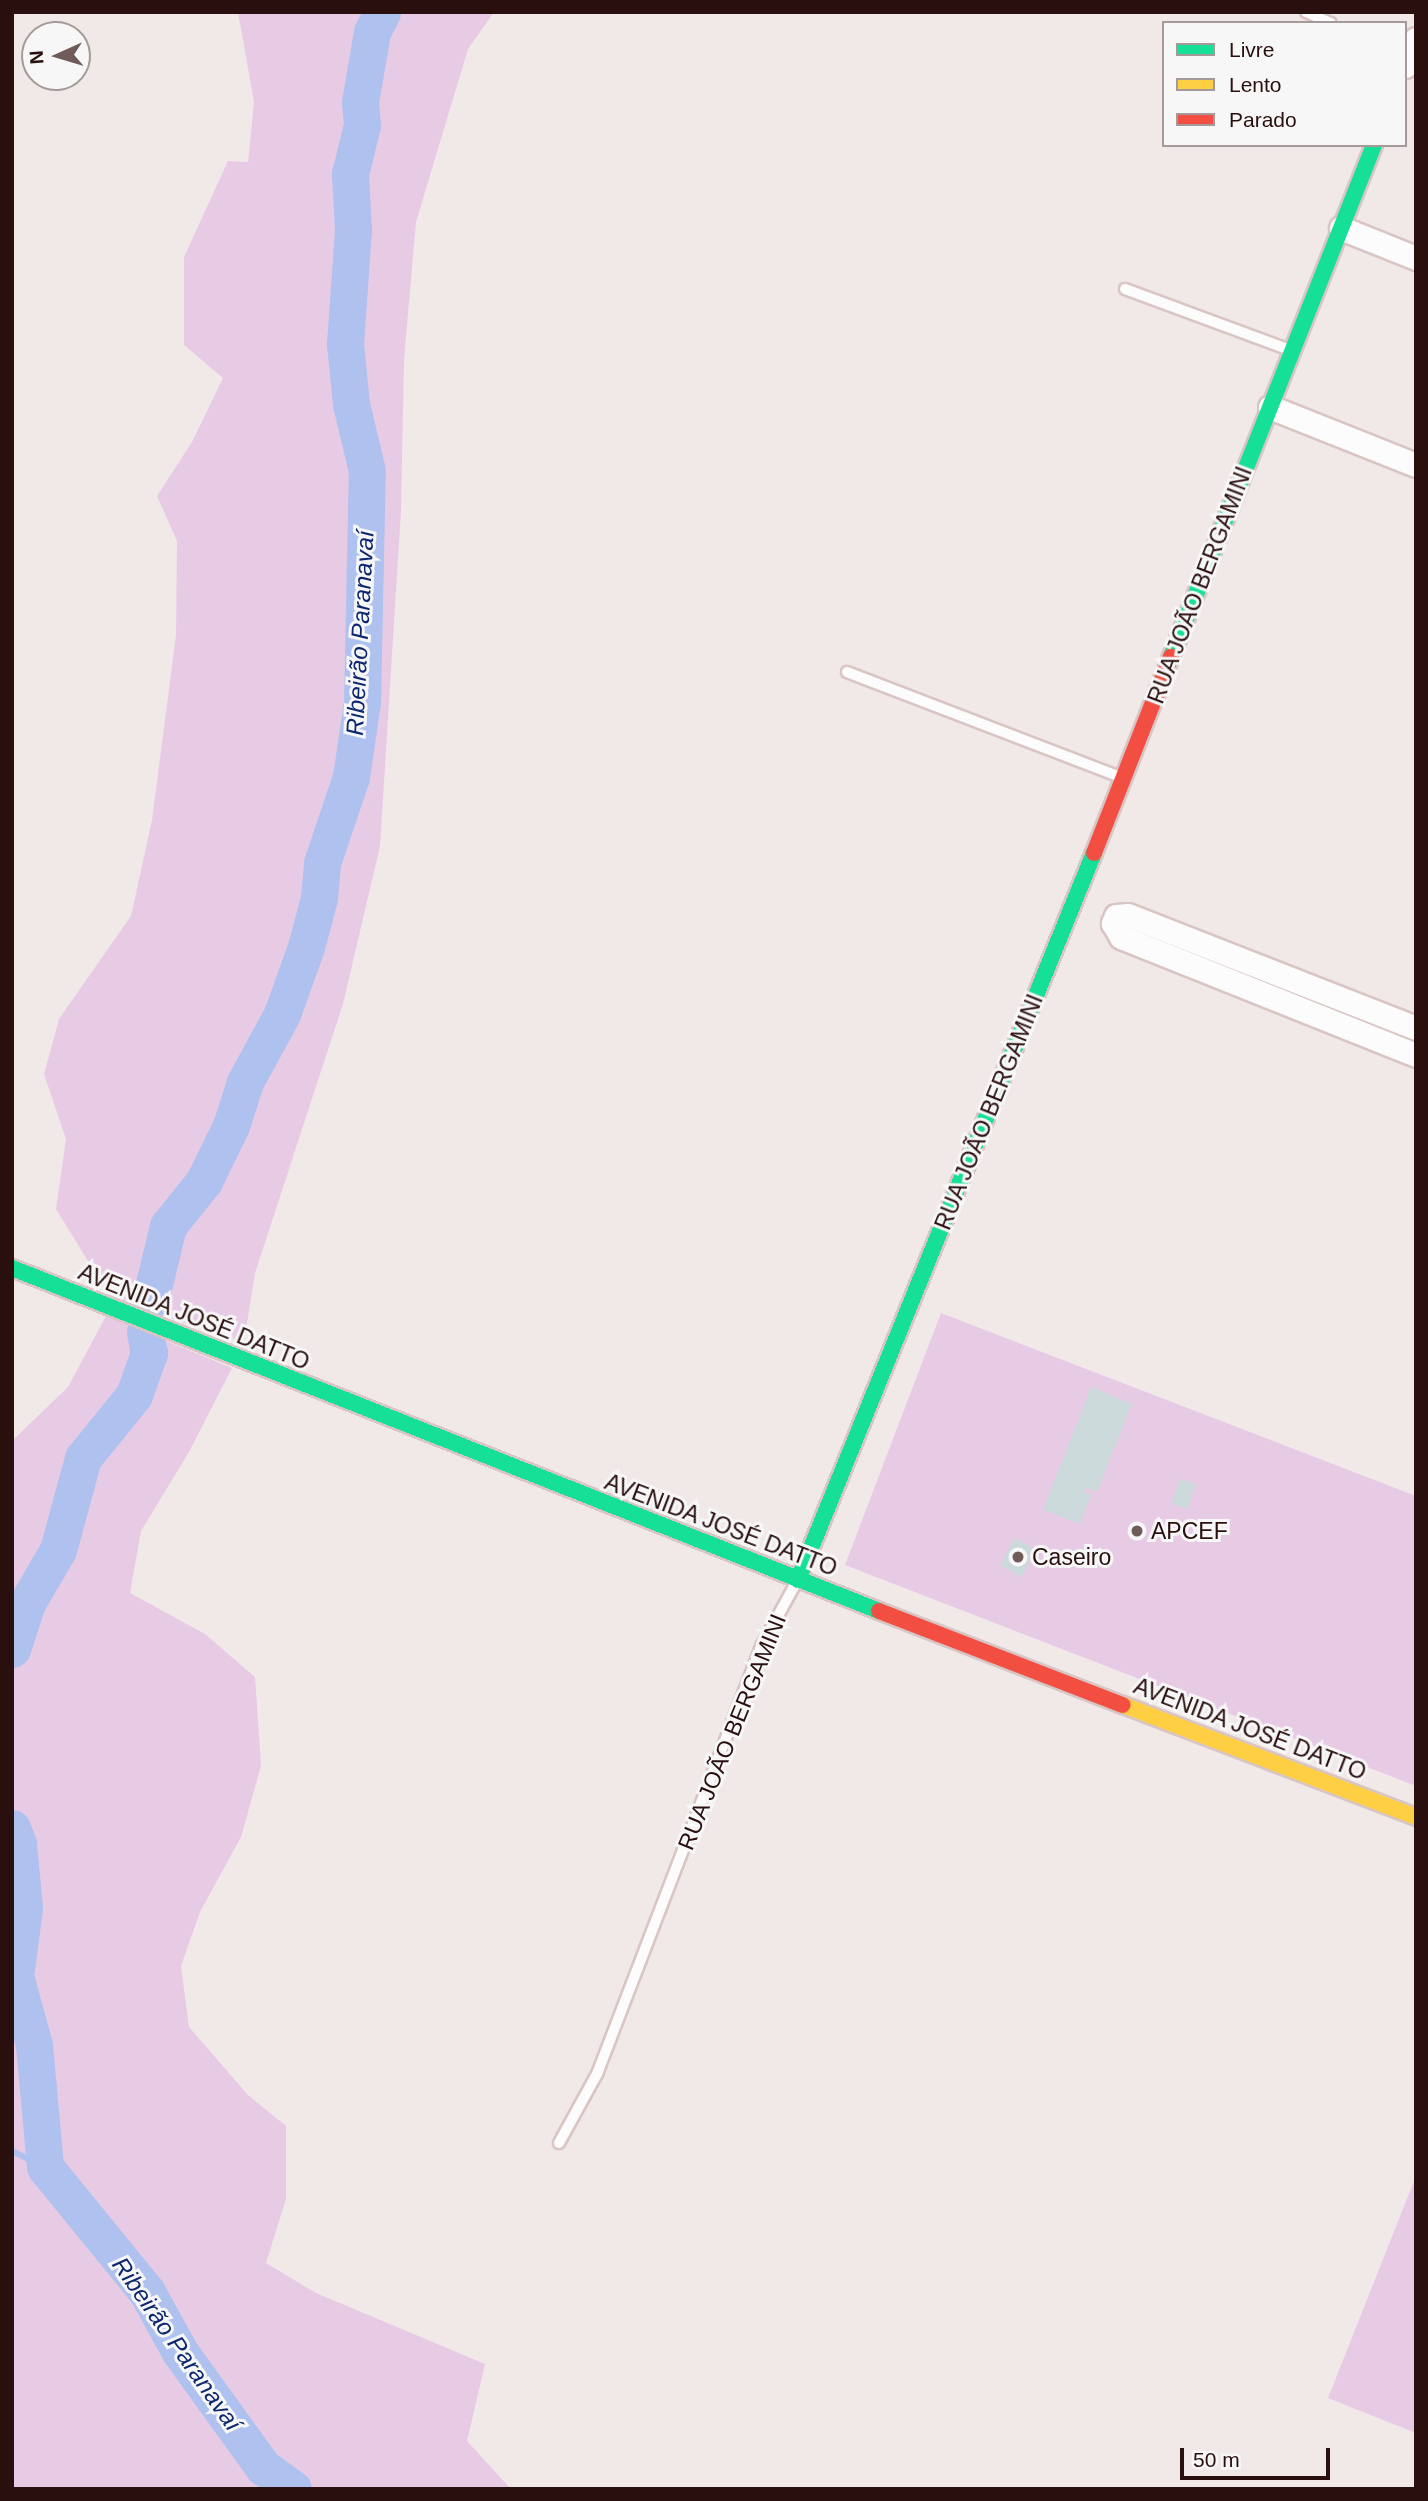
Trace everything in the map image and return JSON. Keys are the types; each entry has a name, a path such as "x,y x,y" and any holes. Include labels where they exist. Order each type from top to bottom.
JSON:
{"street":[{"name":"RUA JOÃO BERGAMINI","path":"798,1580 1124,778 1373,147"},
{"path":"1341,228 1416,258"},
{"path":"1269,407 1416,465"},
{"path":"1416,1028 1128,915 1116,916 1113,923 1121,937 1416,1055"},
{"name":"AVENIDA JOSÉ DATTO","path":"12,1268 798,1580 1416,1817"}],"lane":[{"path":"1306,12 1326,21"},
{"path":"1125,289 1292,351"},
{"path":"847,672 1124,778"},
{"name":"RUA JOÃO BERGAMINI","path":"559,2143 597,2074 762,1645 798,1580"}],"shaded area":[{"path":"238,12 494,12 468,49 416,222 404,360 401,511 380,846 343,1004 255,1273 244,1342 112,1300 56,1209 66,1139 44,1074 59,1019 131,916 152,820 176,635 177,541 157,496 192,442 223,378 184,345 184,257 228,161 248,162 254,102"},
{"name":"APCEF","path":"941,1313 1416,1496 1416,1786 845,1565"},
{"path":"106,1316 232,1368 189,1452 141,1531 130,1593 205,1634 255,1677 261,1766 241,1837 200,1912 181,1966 189,2027 248,2095 286,2126 286,2199 266,2263 316,2293 485,2364 467,2441 511,2489 12,2489 12,1441 68,1387"},
{"path":"1416,2176 1416,2433 1328,2398"}],"building":[{"name":"APCEF","path":"1091,1387 1132,1404 1097,1492 1086,1488 1084,1493 1091,1495 1080,1524 1043,1510"},
{"path":"1180,1479 1196,1484 1187,1509 1171,1503"},
{"name":"Caseiro","path":"1015,1538 1036,1550 1021,1577 1000,1565"}],"waterway":[{"name":"Ribeirão Paranavaí","path":"150,1301 168,1226 204,1181 231,1126 245,1082 282,1014 306,947 319,898 322,863 351,777 362,702 367,471 351,404 345,344 353,230 350,174 362,125 360,102 372,32 382,12"},
{"name":"Ribeirão Paranavaí","path":"12,1649 27,1603 58,1550 83,1458 134,1395 149,1353 145,1332"},
{"name":"Ribeirão Paranavaí","path":"12,1828 18,1844 24,1908 15,1976 34,2045 45,2167 147,2292 180,2352 263,2467 293,2489"},
{"path":"12,2151 45,2167"}],"traffic: fast":[{"path":"1171,657 1373,147"},
{"path":"798,1580 1094,853"},
{"path":"12,1268 879,1611"}],"traffic: slow":[{"path":"1123,1705 1416,1817"}],"traffic: jam":[{"path":"1094,853 1171,657"},
{"path":"879,1611 1123,1705"}],"place":[{"name":"APCEF","path":"1137,1531"},
{"name":"Caseiro","path":"1018,1557"}]}
